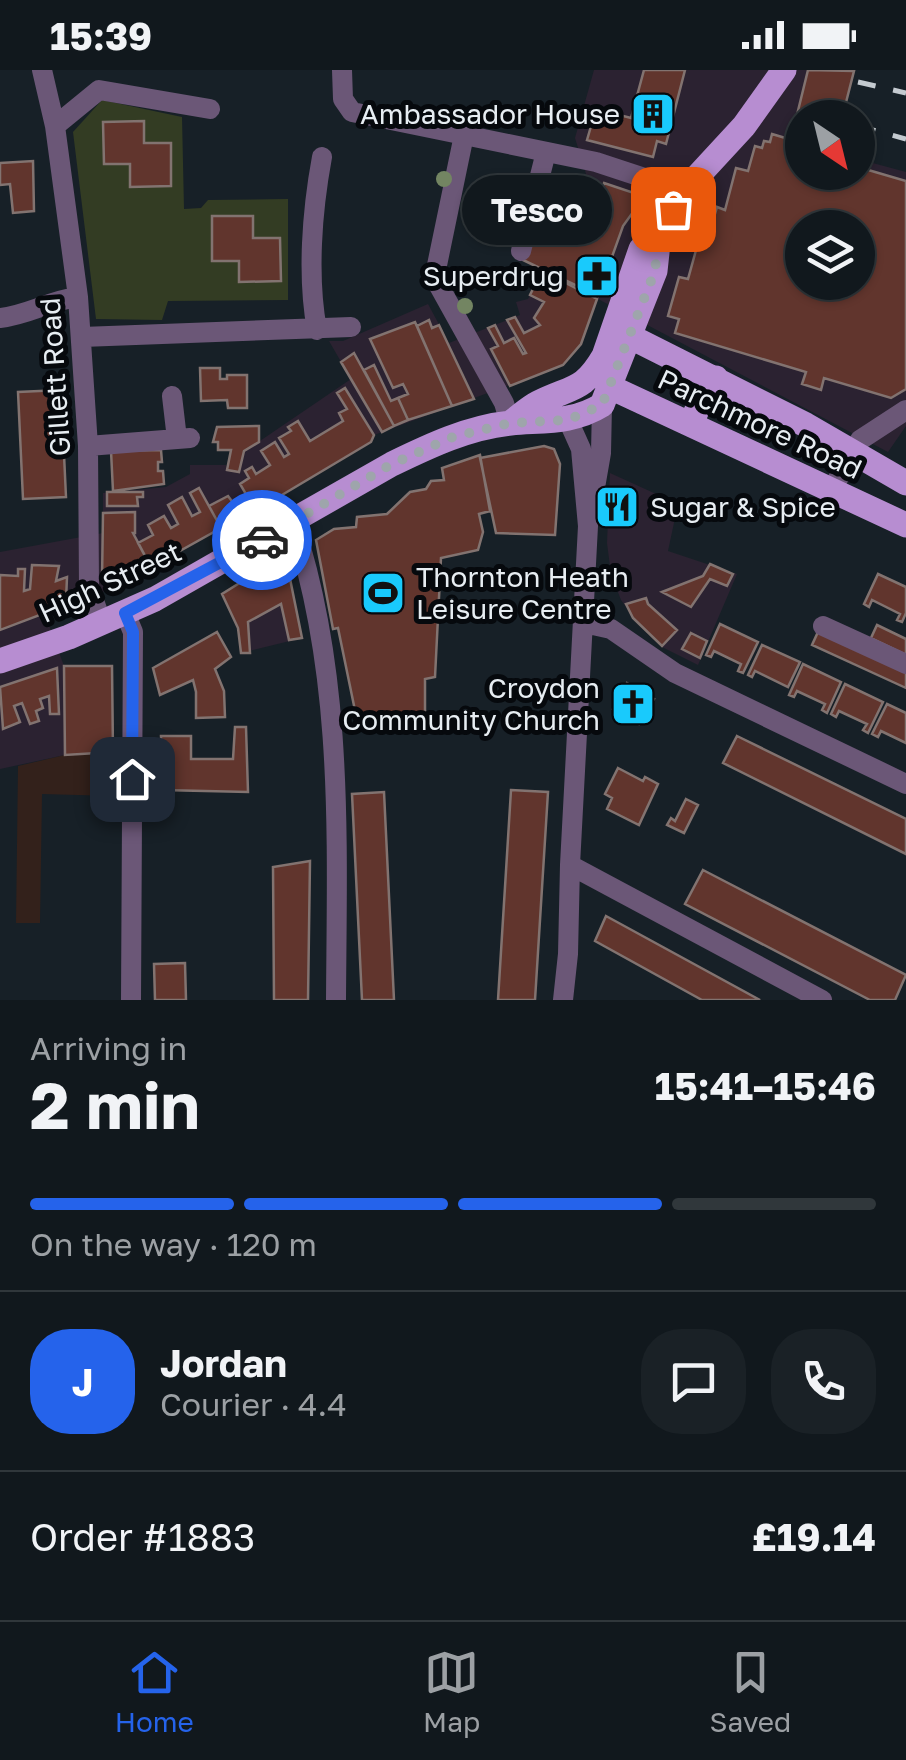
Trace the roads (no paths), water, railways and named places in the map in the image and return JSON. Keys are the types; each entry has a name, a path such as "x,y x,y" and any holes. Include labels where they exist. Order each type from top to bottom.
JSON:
{"main road":[{"path":"603,386 621,332 640,249 659,234 684,191 744,126 784,70"},
{"name":"Parchmore Road","path":"621,332 716,378 906,483"},
{"path":"691,424 708,386 716,378"},
{"name":"High Street","path":"510,423 539,403 603,386"},
{"name":"High Street","path":"0,661 113,618 428,447 510,423 568,420 603,386"},
{"name":"Parchmore Road","path":"603,386 906,525"}],"street":[{"name":"Gillett Road","path":"42,70 55,126 82,337 89,586 113,618 133,632 131,1000"},
{"path":"342,70 343,99 352,112 596,162 684,191"},
{"path":"55,126 100,90 210,110"},
{"path":"464,136 436,270 439,286 504,403 510,423"},
{"path":"521,252 546,152"},
{"path":"317,330 314,198 322,157"},
{"path":"0,318 78,297"},
{"path":"82,337 351,328"},
{"path":"564,1000 588,526 600,453 603,386"},
{"path":"88,446 183,439 172,396"},
{"path":"831,490 864,436 906,410"},
{"path":"568,420 581,449 588,526"},
{"path":"293,522 308,574 334,738 336,1000"},
{"path":"584,623 611,629 675,673 905,781"},
{"path":"823,626 906,664"},
{"path":"570,864 822,1000"}],"railway":[{"path":"858,82 906,93"},
{"path":"875,131 906,139"}],"place":[{"name":"Ambassador House","path":"653,114"},
{"name":"Tesco","path":"673,209"},
{"name":"Superdrug","path":"597,276"},
{"name":"Sugar & Spice","path":"617,507"},
{"name":"Thornton Heath Leisure Centre","path":"383,593"},
{"name":"Croydon Community Church","path":"633,704"}]}
